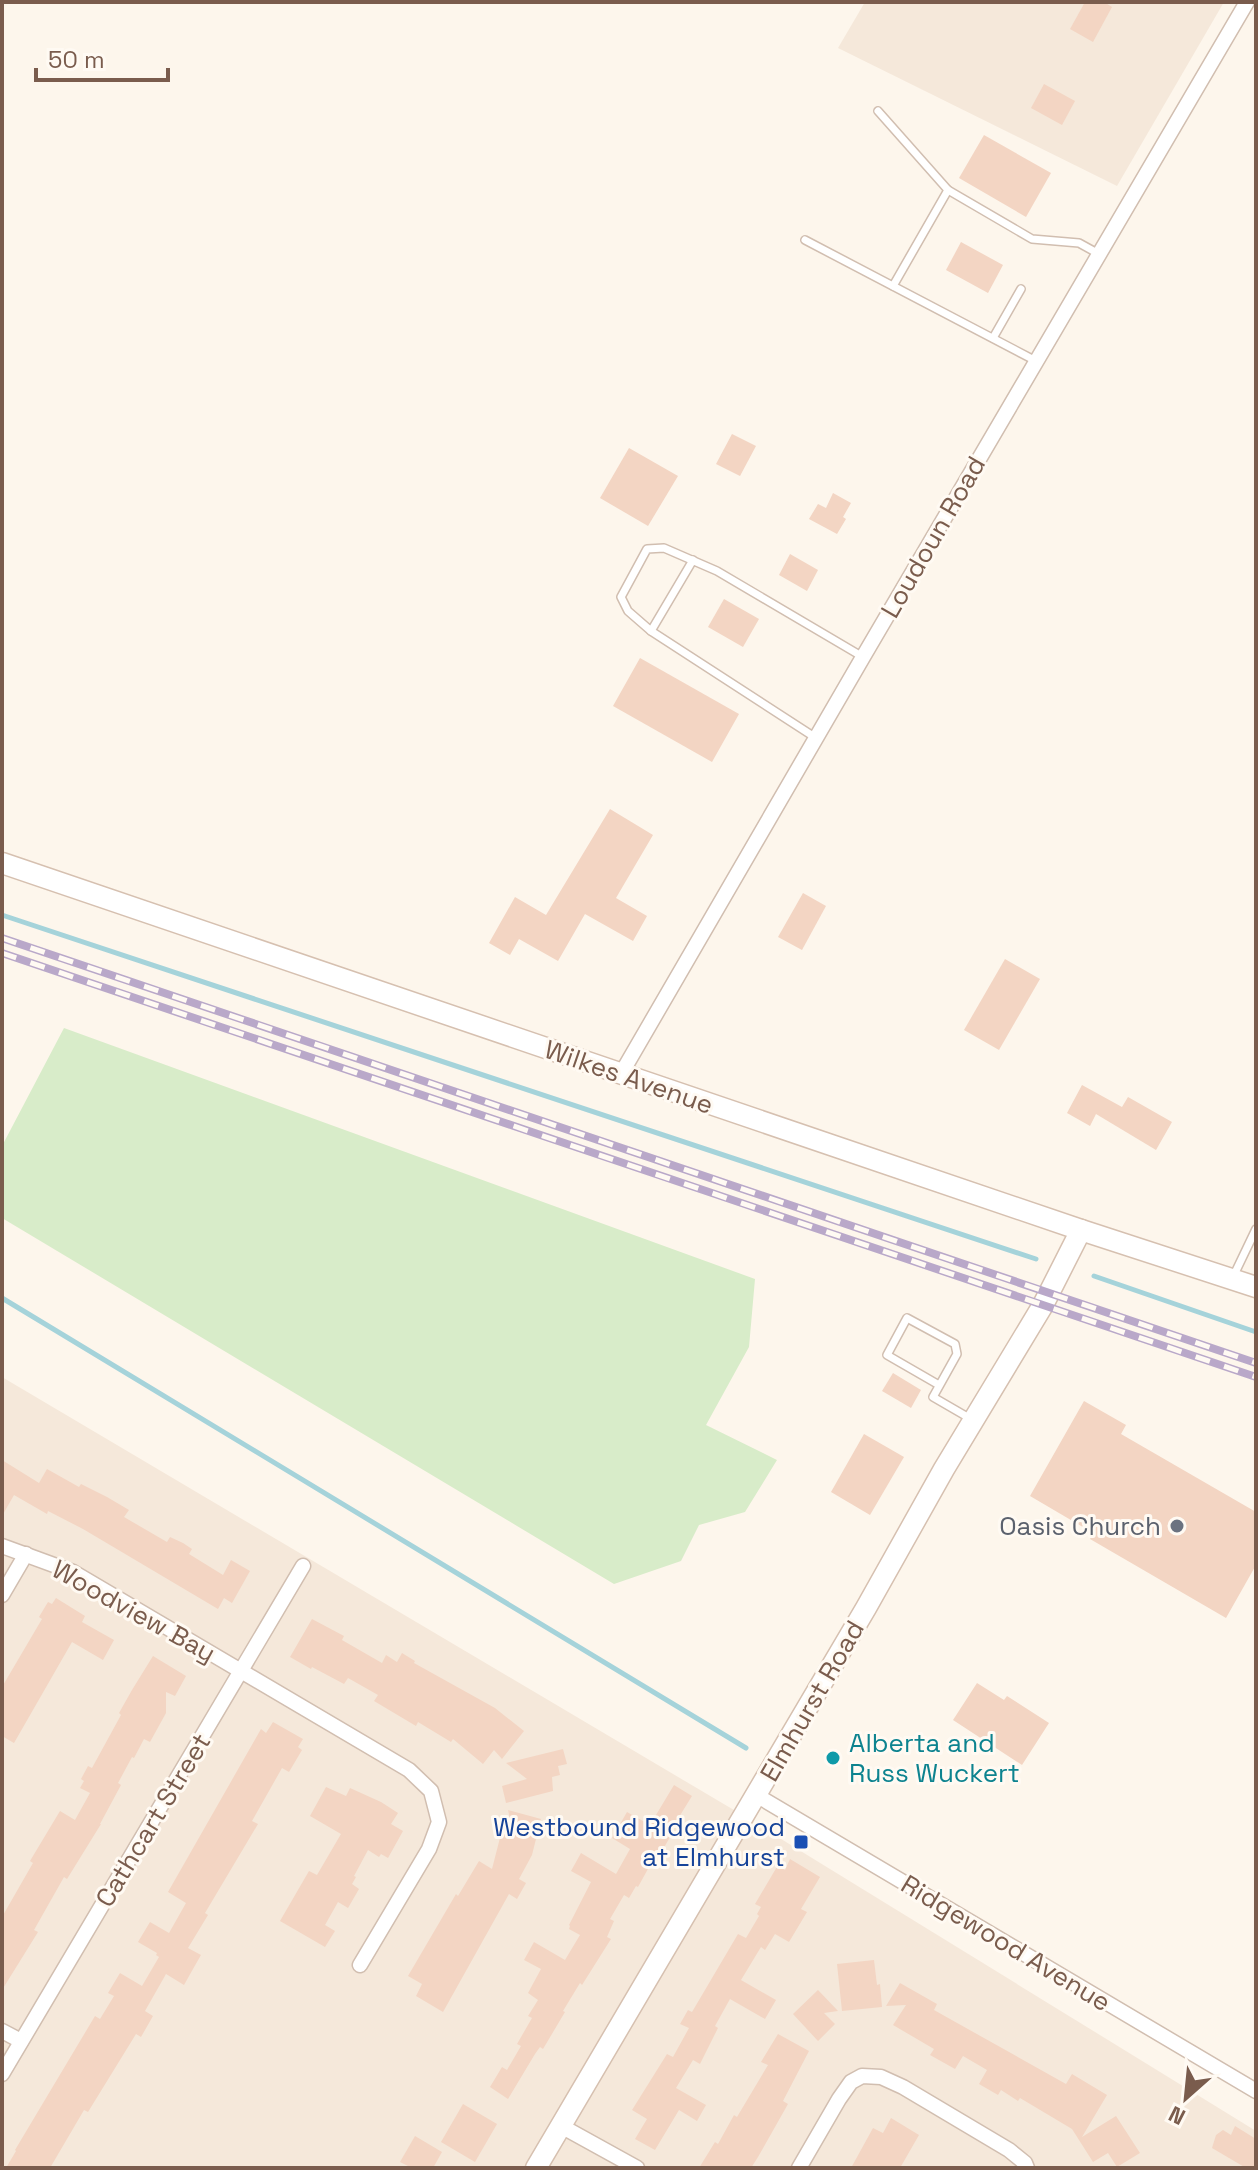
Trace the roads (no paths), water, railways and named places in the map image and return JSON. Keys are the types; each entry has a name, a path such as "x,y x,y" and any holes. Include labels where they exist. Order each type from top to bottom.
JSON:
{"main road":[{"name":"Wilkes Avenue","path":"2,863 1256,1287"},
{"name":"Elmhurst Road","path":"536,2168 1043,1305 1081,1230"}],"street":[{"name":"Loudoun Road","path":"621,1074 1247,2"},
{"name":"Woodview Bay","path":"2,1546 73,1572 409,1770 431,1791 439,1822 429,1849 360,1965"},
{"name":"Woodview Bay","path":"2,1595 26,1554"},
{"name":"Cathcart Street","path":"2,2074 303,1566"},
{"name":"Ridgewood Avenue","path":"756,1795 1256,2091"},
{"path":"2,2031 21,2041"},
{"path":"799,2168 839,2099 851,2082 862,2076 881,2077 903,2087 1009,2150 1027,2168"},
{"path":"561,2126 637,2168"}],"lane":[{"path":"878,111 948,190 1032,239 1079,243 1099,254"},
{"path":"893,286 948,190"},
{"path":"805,240 1036,361"},
{"path":"993,338 1021,289"},
{"path":"816,738 651,631 628,611 621,597 647,549 664,548 717,571 863,657"},
{"path":"651,631 693,560"},
{"path":"1232,1279 1256,1229"},
{"path":"939,1385 887,1355 907,1318 955,1344 957,1354 933,1397 973,1420"}],"waterway":[{"path":"2,915 1036,1259"},
{"path":"1094,1276 1256,1332"},
{"path":"2,1298 746,1748"}],"railway":[{"path":"2,938 1256,1363"},
{"path":"2,953 1256,1377"}],"place":[{"name":"Oasis Church","path":"1177,1526"},
{"name":"Alberta and Russ Wuckert","path":"833,1758"},
{"name":"Westbound Ridgewood at Elmhurst","path":"801,1842"}]}
